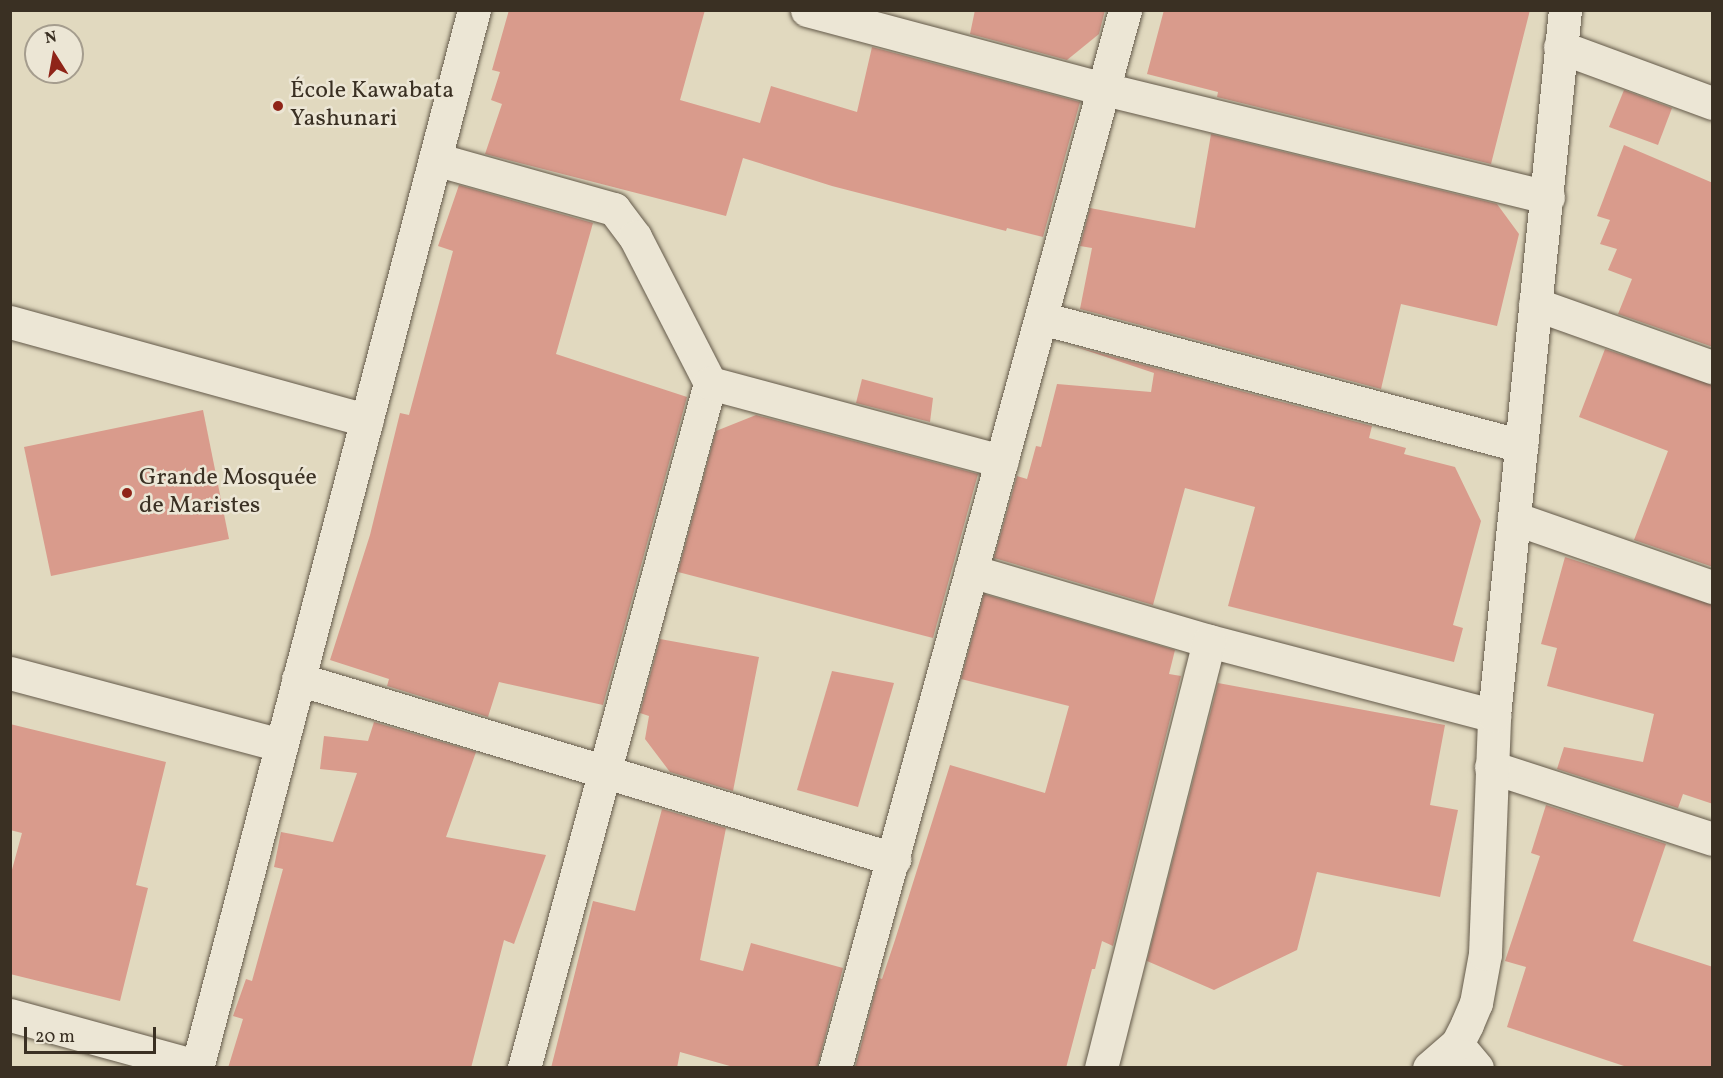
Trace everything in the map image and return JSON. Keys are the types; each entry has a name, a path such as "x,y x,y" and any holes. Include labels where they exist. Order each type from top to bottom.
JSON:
{"street":[{"path":"10,1015 197,1067 474,10"},
{"path":"807,10 1104,89 1548,197"},
{"path":"835,1068 1125,10"},
{"path":"1429,1068 1467,1056 1485,954 1494,716 1565,10"},
{"path":"1560,47 1713,103"},
{"path":"435,159 614,209 635,237 710,382 524,1068"},
{"path":"1535,304 1713,367"},
{"path":"1041,318 1521,446"},
{"path":"10,322 367,420"},
{"path":"710,382 1002,461"},
{"path":"1515,518 1713,587"},
{"path":"971,572 1209,641 1494,716"},
{"path":"1101,1068 1209,641"},
{"path":"10,673 281,745"},
{"path":"298,679 894,859"},
{"path":"1491,767 1713,839"}],"building":[{"path":"509,10 705,10 680,100 760,123 771,86 857,112 872,47 1080,102 1043,237 1007,228 1006,231 832,186 743,158 726,216 485,154 502,104 491,100 500,72 492,70"},
{"path":"975,10 1105,10 1099,34 1067,60 970,34"},
{"path":"1164,10 1530,10 1491,164 1217,97 1218,92 1147,74"},
{"path":"1624,90 1672,108 1658,145 1609,127"},
{"path":"1211,134 1497,204 1519,234 1497,326 1401,304 1381,389 1080,309 1092,248 1080,246 1090,208 1195,228"},
{"path":"1624,145 1713,183 1713,347 1618,314 1632,279 1608,270 1617,249 1600,244 1610,220 1597,216"},
{"path":"459,185 593,223 556,354 687,397 603,705 499,682 488,717 387,686 389,679 330,660 370,535 400,413 409,415 453,251 438,246"},
{"path":"1073,346 1372,426 1369,438 1406,448 1404,454 1455,467 1481,521 1453,625 1463,628 1454,662 1228,606 1255,507 1185,488 1153,605 994,558 1017,476 1027,479 1036,446 1041,447 1057,384 1151,392 1154,373"},
{"path":"1605,349 1713,385 1713,567 1634,540 1668,451 1579,417"},
{"path":"862,379 933,398 930,422 856,403"},
{"name":"Grande Mosquée de Maristes","path":"203,410 229,539 51,576 24,447"},
{"path":"756,415 978,474 933,638 678,572 716,431"},
{"path":"1565,557 1713,605 1713,804 1683,794 1678,808 1557,769 1564,747 1643,762 1654,714 1547,686 1557,648 1541,644"},
{"path":"984,594 1175,650 1169,674 1181,676 1113,946 1102,941 1095,969 1092,969 1066,1068 855,1068 879,978 882,979 895,940 950,765 1045,793 1069,706 961,679"},
{"path":"660,639 759,657 733,791 670,772 645,739 649,716 640,713"},
{"path":"832,671 894,683 858,807 797,790"},
{"path":"1218,683 1445,725 1430,805 1458,810 1440,897 1317,872 1297,950 1214,990 1147,961"},
{"path":"374,722 476,752 446,837 546,855 514,944 504,940 471,1068 228,1068 243,1019 233,1016 246,979 252,981 283,869 274,867 281,832 333,842 357,773 320,769 324,736 368,741"},
{"path":"10,724 166,762 136,885 148,888 120,1001 10,974 10,877 22,833 10,830"},
{"path":"1546,805 1666,844 1633,941 1713,967 1713,1068 1630,1068 1507,1027 1526,967 1505,961 1540,856 1531,853"},
{"path":"662,809 726,828 700,960 743,971 751,943 843,968 817,1068 737,1068 680,1052 677,1068 551,1068 593,901 635,911"}],"place":[{"name":"École Kawabata Yashunari","path":"278,106"},
{"name":"Grande Mosquée de Maristes","path":"127,493"}]}
